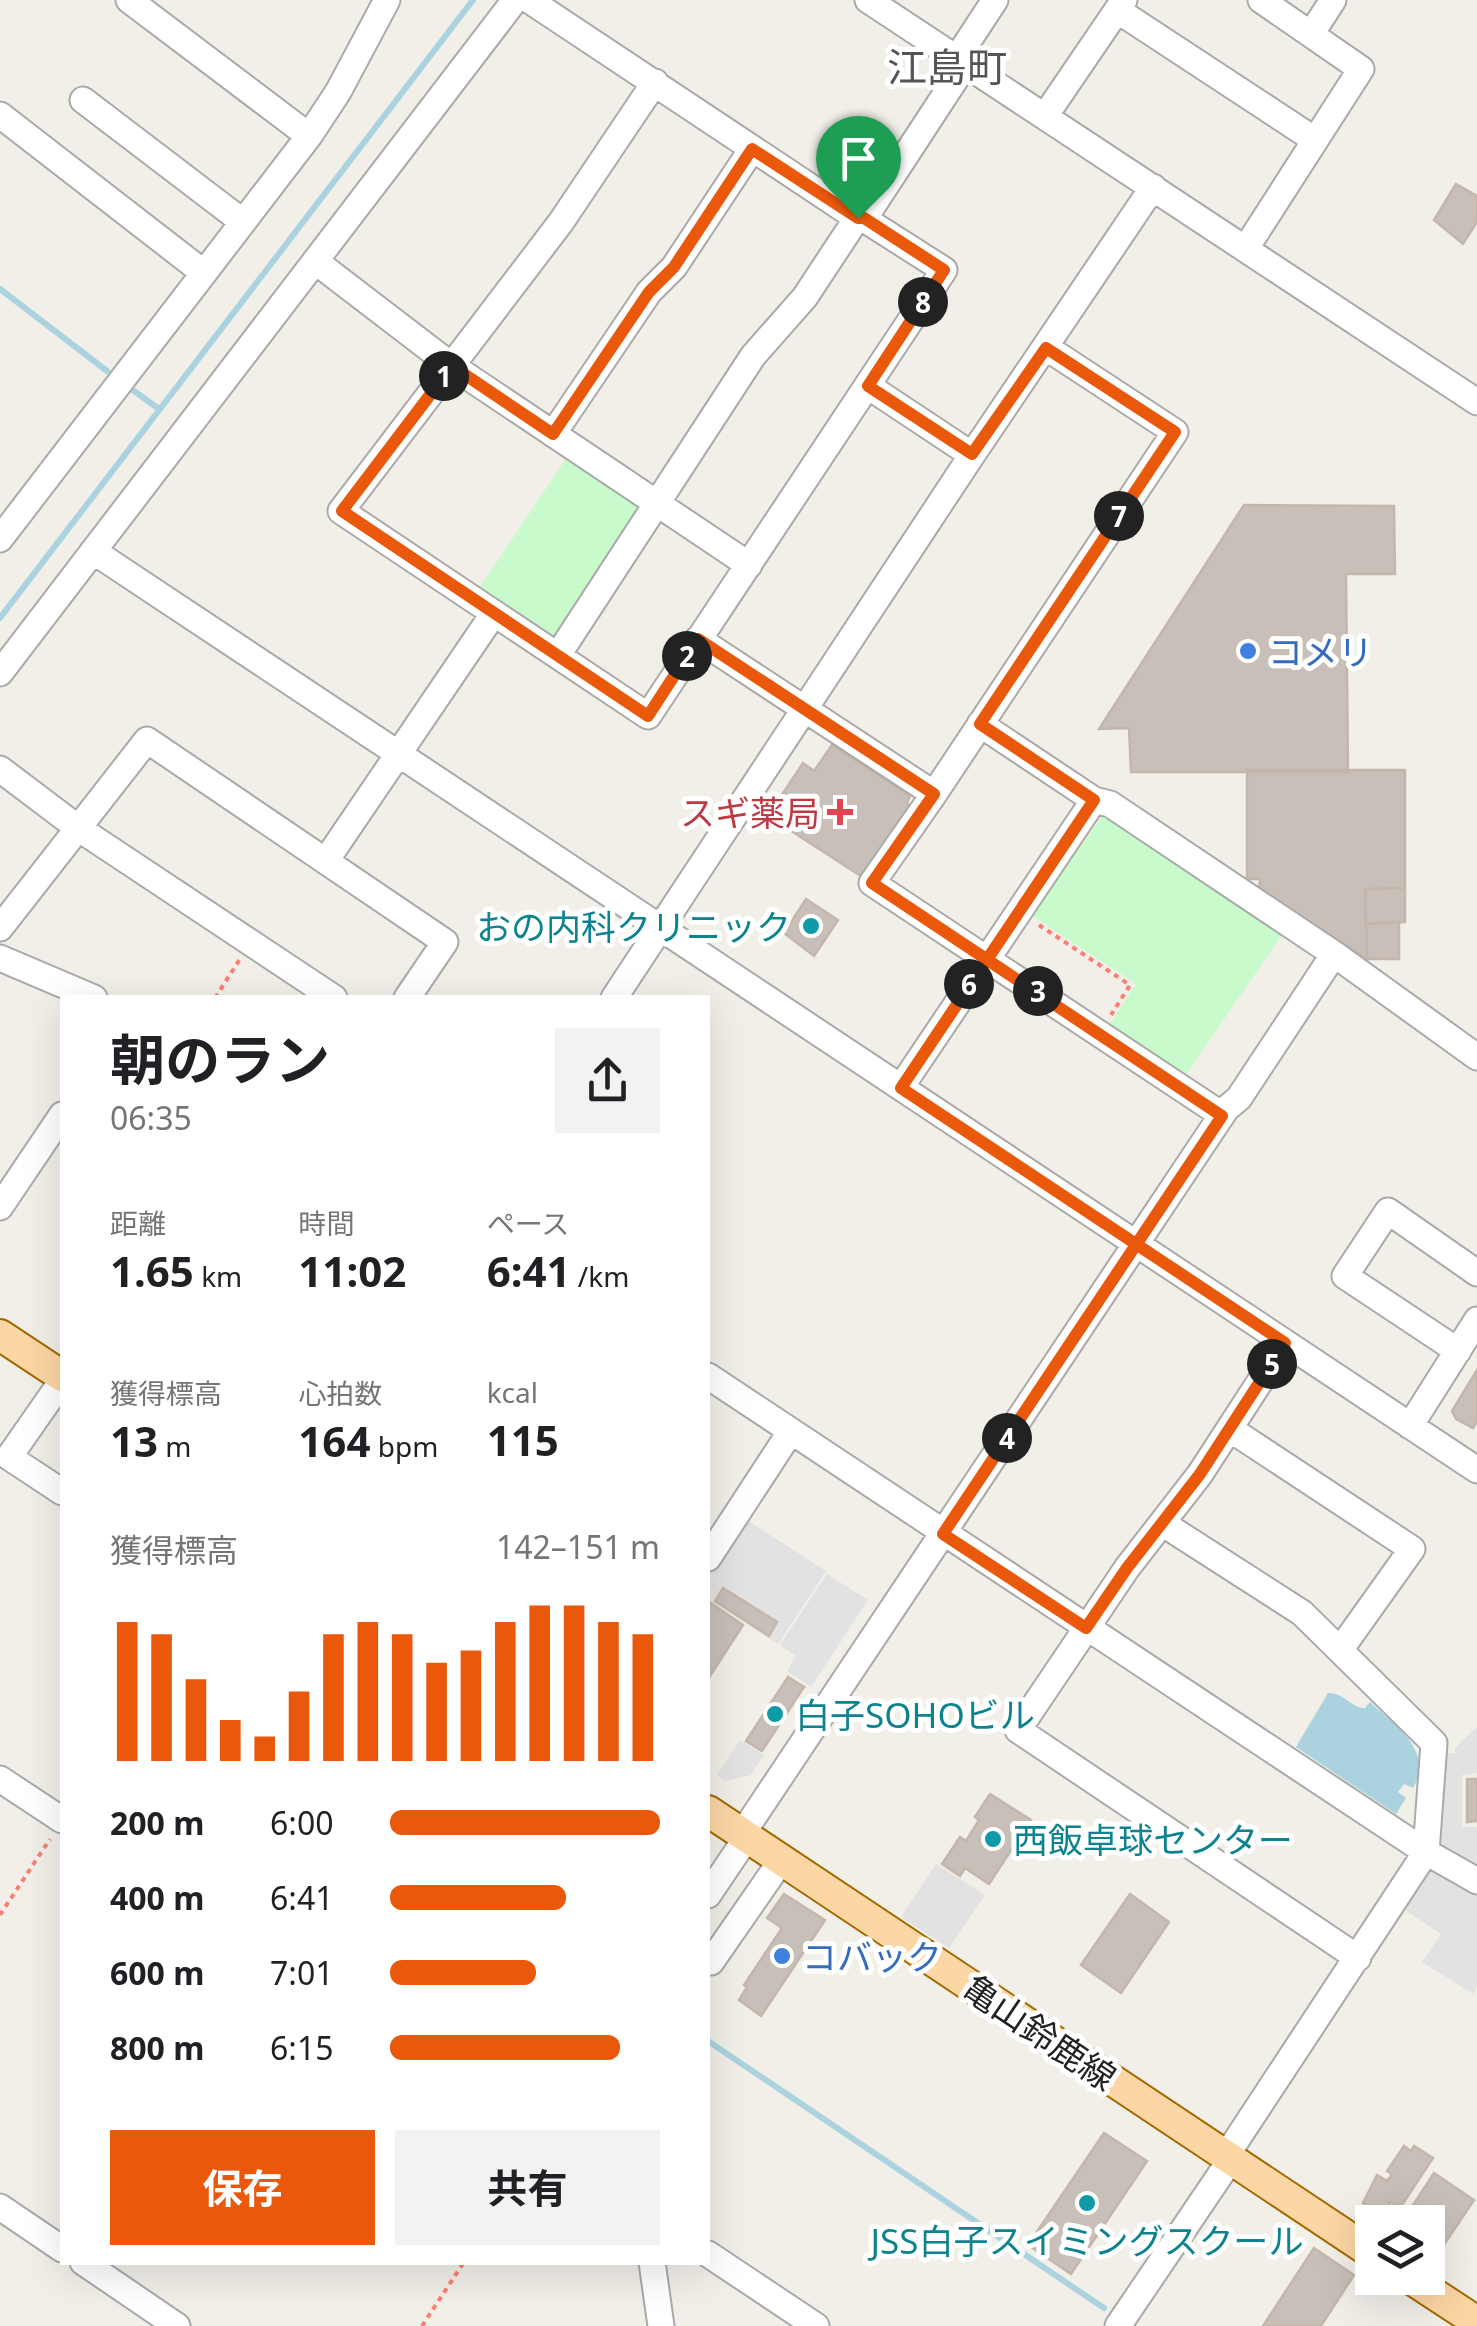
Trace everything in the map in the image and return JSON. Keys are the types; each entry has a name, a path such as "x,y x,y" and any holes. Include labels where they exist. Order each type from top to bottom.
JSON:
{"main road":[{"path":"0,1335 60,1377"},
{"name":"亀山鈴鹿線","path":"710,1811 1355,2242"},
{"path":"1436,2295 1477,2322"}],"street":[{"path":"130,0 310,136"},
{"path":"0,539 310,136 387,0"},
{"path":"0,673 516,0"},
{"path":"529,0 655,82 752,149 944,270 648,716 342,511 562,222 655,82"},
{"path":"868,0 1477,402"},
{"path":"558,655 754,356 804,297 861,218 995,0"},
{"path":"1246,248 1361,68 1261,0"},
{"path":"1311,34 1333,0"},
{"path":"1046,116 1121,5 1315,140"},
{"path":"83,100 242,222"},
{"path":"0,115 204,273"},
{"path":"553,434 649,292 674,267 752,149"},
{"path":"616,995 802,709 1153,188"},
{"path":"315,261 452,366 749,565"},
{"path":"1046,348 1175,432 872,883 1222,1116"},
{"path":"868,386 972,454"},
{"path":"93,551 1477,1470"},
{"path":"327,859 494,613"},
{"path":"698,639 934,794"},
{"path":"980,724 1094,800 1110,804 1334,954 1477,1057"},
{"path":"0,928 147,740 445,942 409,995"},
{"path":"0,768 78,828 329,995"},
{"path":"901,1088 1094,800"},
{"path":"710,1892 1137,1242 1334,954"},
{"path":"0,958 87,995"},
{"path":"0,1207 60,1118"},
{"path":"1458,1352 1345,1276 1388,1211 1477,1273"},
{"path":"1410,1426 1477,1320"},
{"path":"1285,1343 1230,1429 1086,1628 1018,1730 1358,1958"},
{"path":"710,1377 1426,1852 1477,1881"},
{"path":"60,1381 9,1457 60,1491"},
{"path":"1230,1429 1412,1550 1340,1650"},
{"path":"710,1555 790,1431"},
{"path":"1118,2326 1426,1852 1434,1743 1302,1613 1162,1522"},
{"path":"0,1779 57,1828"},
{"path":"710,1961 781,1860"},
{"path":"0,2207 60,2248"},
{"path":"710,2255 816,2326"},
{"path":"87,2265 177,2326"},
{"path":"652,2265 661,2326"}],"path":[{"path":"1019,911 1130,985 1099,1033"},
{"path":"217,995 251,943"},
{"path":"0,1914 57,1828"},
{"path":"422,2326 462,2265"}],"green space":[{"path":"569,454 638,502 639,512 560,635 548,638 478,590"},
{"path":"1104,814 1284,932 1185,1076 1108,1027 1136,984 1031,915"}],"shaded area":[{"path":"744,1518 826,1571 778,1644 710,1600 710,1570"},
{"path":"827,1574 868,1600 811,1687 787,1671 796,1656 780,1645"},
{"path":"1477,1727 1477,1773 1462,1775 1462,1827 1477,1827 1477,1868 1441,1849 1437,1838 1441,1754 1456,1753 1454,1749"},
{"path":"740,1740 764,1755 751,1775 725,1781 717,1775"},
{"path":"936,1864 985,1895 949,1948 901,1917"},
{"path":"1435,1870 1477,1893 1477,1987 1473,1994 1422,1962 1441,1934 1402,1908 1426,1871"}],"water":[{"path":"1328,1693 1360,1707 1365,1708 1370,1702 1409,1739 1419,1762 1418,1774 1413,1788 1404,1784 1398,1792 1406,1798 1396,1814 1296,1747"}],"building":[{"path":"1456,184 1477,196 1477,222 1463,244 1434,220"},
{"name":"コメリ","path":"1244,505 1394,506 1395,574 1346,574 1348,772 1131,772 1129,728 1099,729"},
{"name":"スギ薬局","path":"832,745 910,796 907,803 911,808 864,878 768,816 803,763 814,771"},
{"path":"1247,770 1405,770 1405,888 1365,889 1367,959 1259,890 1260,879 1247,879"},
{"path":"1405,888 1405,922 1366,924 1365,889"},
{"name":"おの内科クリニック","path":"806,899 838,920 814,956 784,933"},
{"path":"1399,922 1399,959 1367,959 1366,924"},
{"path":"1477,1370 1477,1422 1473,1428 1456,1419 1452,1411"},
{"path":"723,1588 777,1622 769,1636 715,1601"},
{"path":"710,1602 743,1625 710,1676"},
{"name":"白子SOHOビル","path":"788,1677 804,1687 762,1751 746,1741"},
{"path":"1467,1779 1477,1779 1477,1821 1467,1822"},
{"name":"西飯卓球センター","path":"990,1794 1031,1820 989,1884 965,1868 960,1876 942,1864 960,1837 966,1841"},
{"name":"コバック","path":"784,1894 825,1920 761,2016 739,2000 747,1987 744,1985 782,1928 767,1918"},
{"path":"1130,1894 1169,1922 1121,1993 1081,1965"},
{"name":"JSS白子スイミングスクール","path":"1104,2133 1147,2161 1071,2274 1028,2245"},
{"path":"1404,2146 1411,2151 1414,2146 1433,2158 1402,2205 1363,2203 1377,2175 1387,2181 1392,2174 1387,2171"},
{"path":"1434,2173 1474,2200 1445,2243 1445,2205 1413,2205"},
{"path":"1314,2248 1354,2275 1321,2326 1263,2326"}],"waterway":[{"path":"0,618 473,0"},
{"path":"0,289 107,371"},
{"path":"134,391 159,409"},
{"path":"710,2042 1104,2308"}],"place":[{"name":"コメリ","path":"1248,651"},
{"name":"スギ薬局","path":"840,812"},
{"name":"おの内科クリニック","path":"811,926"},
{"name":"白子SOHOビル","path":"775,1714"},
{"name":"西飯卓球センター","path":"993,1839"},
{"name":"コバック","path":"782,1956"},
{"name":"JSS白子スイミングスクール","path":"1087,2203"}],"district":[{"name":"江島町","path":"947,66"}],"route":[{"path":"858,218 752,149 674,267 649,292 553,434 452,366 342,511 648,716 698,639 934,794 872,883 987,957 1222,1116 1137,1242 943,1534 1086,1628 1200,1474 1285,1343 1137,1242 901,1088 987,957 1094,800 980,724 1175,432 1046,348 972,454 868,386 944,270 864,218 858,218"}]}
